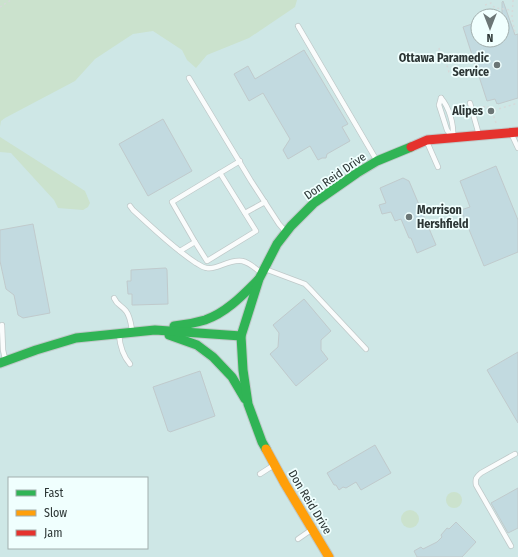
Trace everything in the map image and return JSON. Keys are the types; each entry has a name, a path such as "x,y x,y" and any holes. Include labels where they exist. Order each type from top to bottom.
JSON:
{"street":[{"name":"Don Reid Drive","path":"329,557 262,442 248,404 243,370 241,336 261,273 277,244 286,232 314,203 377,161 427,140 515,133"},
{"path":"3,362 76,338 154,330 206,320 219,313 239,298 261,273"},
{"path":"154,330 241,336"},
{"path":"154,330 197,345 213,357 232,377 248,404"}],"lane":[{"path":"298,26 377,161"},
{"path":"189,78 265,202 286,232"},
{"path":"441,98 446,103 454,129 453,138 447,130 439,105 441,98"},
{"path":"470,103 479,136"},
{"path":"515,133 518,148"},
{"path":"427,140 438,167"},
{"path":"220,173 256,232 207,261 172,202 220,173 240,161"},
{"path":"245,214 265,202"},
{"path":"130,206 184,255 207,268 216,268 234,260 240,260 254,266 261,273 305,284 366,349"},
{"path":"180,251 195,242"},
{"path":"114,298 116,303 126,311 129,316 132,332"},
{"path":"2,325 3,362"},
{"path":"119,334 121,349 124,357 130,364"},
{"path":"511,546 475,481 476,477 481,473 515,454"},
{"path":"260,474 275,465"},
{"path":"298,539 312,530"}],"path":[{"path":"0,7 11,0"},
{"path":"513,0 512,18 516,33"},
{"path":"485,5 490,3 495,8 512,10"},
{"path":"439,48 440,53 444,56 449,72 462,72"},
{"path":"492,111 518,104"},
{"path":"472,109 486,106 492,111 496,125"}],"shaded area":[{"path":"154,0 518,0 518,557 0,557 0,86"}],"green space":[{"path":"0,0 297,0 295,7 249,38 207,55 196,68 187,60 182,50 153,31 133,34 95,59 75,81 5,118 1,121 0,127"},
{"path":"0,137 85,191 90,203 88,207 83,210 58,208 54,200 11,153 0,152"},
{"path":"451,492 457,492 462,497 460,506 457,508 451,508 446,503 446,497"},
{"path":"406,510 414,510 419,515 417,526 414,528 406,528 401,523 401,515"}],"building":[{"name":"Ottawa Paramedic Service","path":"503,1 505,8 502,8"},
{"name":"Ottawa Paramedic Service","path":"510,21 515,35 518,34 518,98 498,104 495,99 487,101 463,27 470,25 470,48 510,48"},
{"path":"304,50 348,124 342,127 350,141 327,154 326,158 318,160 310,146 288,159 283,150 290,139 263,93 249,101 234,74 248,66 255,79"},
{"path":"163,119 192,171 148,196 119,144"},
{"path":"496,166 518,220 518,252 484,266 461,210 470,207 460,181"},
{"name":"Morrison Hershfield","path":"403,178 409,181 436,245 417,253 401,219 395,221 391,212 382,214 379,205 386,203 380,188"},
{"path":"33,224 50,313 23,318 18,315 14,295 6,289 0,261 0,230"},
{"path":"166,268 168,304 132,305 132,294 128,294 127,281 131,281 131,270"},
{"path":"304,299 331,331 321,340 321,350 328,359 296,386 270,354 278,347 279,333 273,325"},
{"path":"518,352 518,423 487,370"},
{"path":"200,371 215,416 170,432 168,431 153,387"},
{"path":"375,445 391,473 361,490 356,482 339,490 336,485 334,485 327,473"},
{"path":"518,488 518,528 508,533 491,503"},
{"path":"456,522 476,542 462,557 417,557 414,551 421,547 423,549 437,542 447,528 449,529"}],"traffic: fast":[{"path":"266,449 248,404 243,370 241,336 259,279 277,244 291,226 314,203 377,161 411,147"},
{"path":"174,326 190,324 213,317 234,303 258,280"},
{"path":"0,363 76,338 155,330 241,336"},
{"path":"169,335 197,345 213,357 232,377 245,399"}],"traffic: slow":[{"path":"266,449 285,484 329,557"}],"traffic: jam":[{"path":"411,147 427,140 518,132"}],"place":[{"name":"Ottawa Paramedic Service","path":"497,65"},
{"name":"Alipes","path":"491,111"},
{"name":"Morrison Hershfield","path":"409,217"}]}
